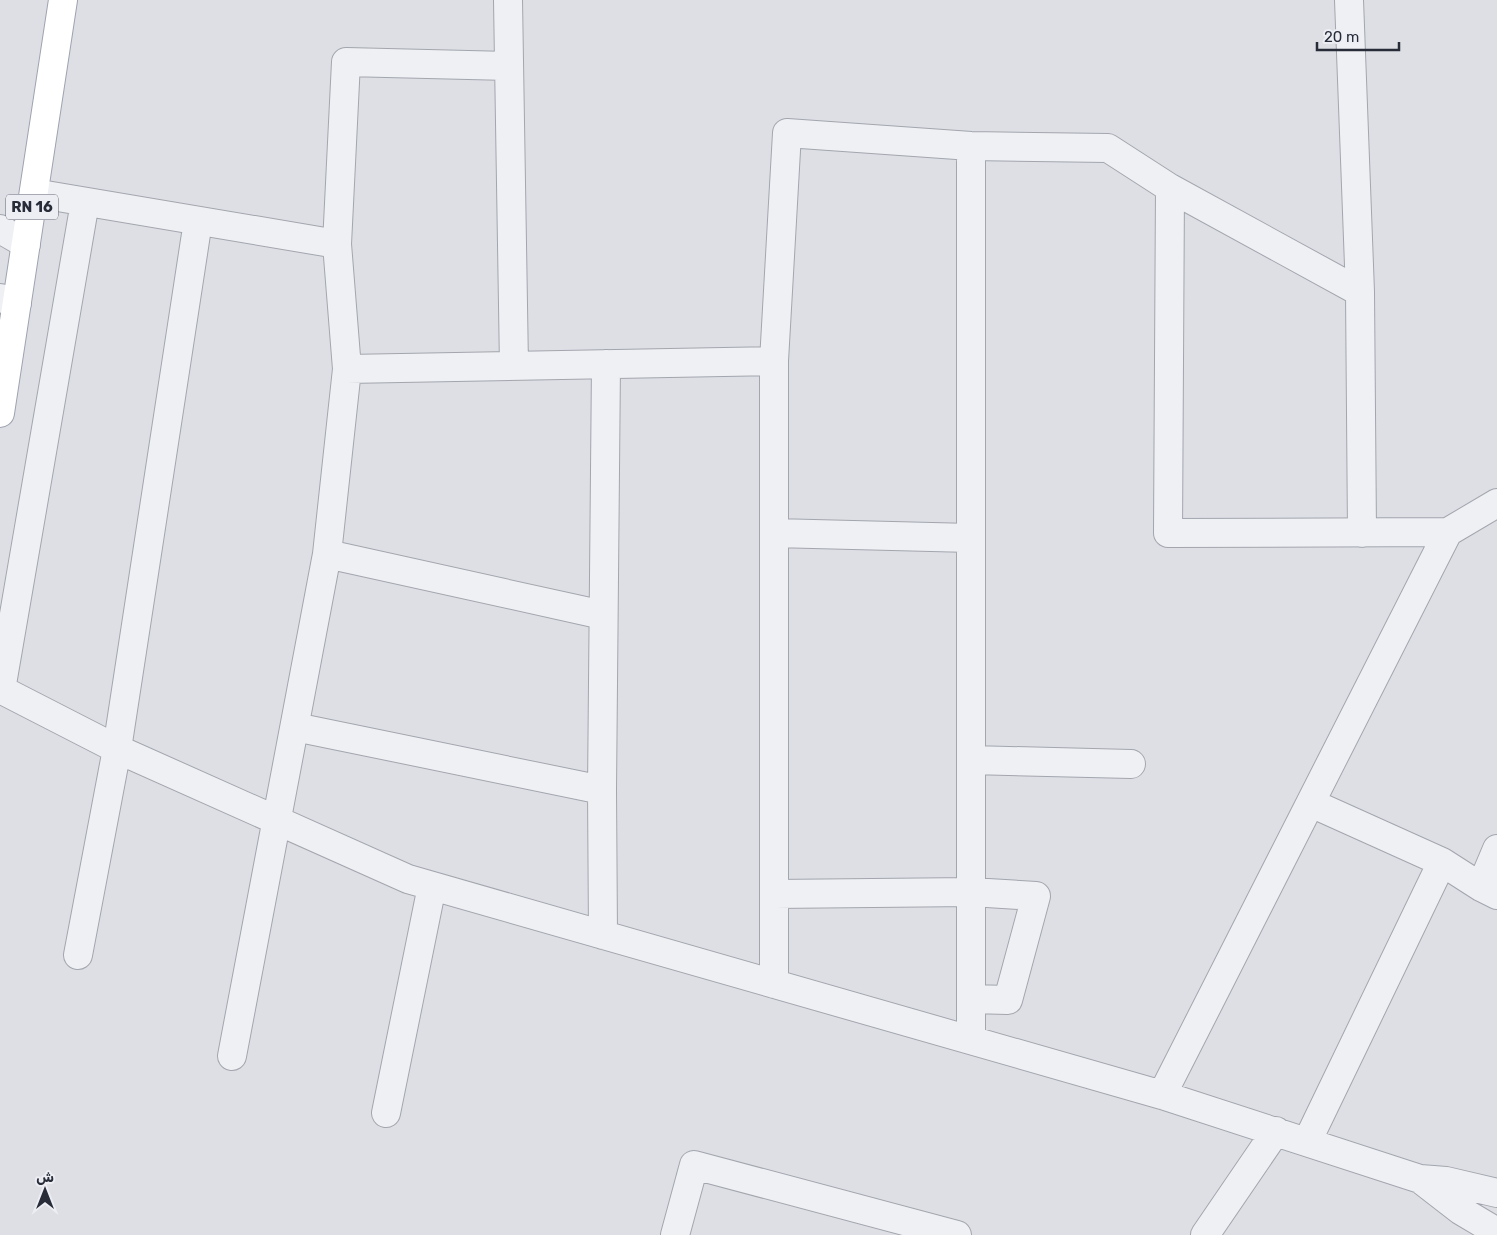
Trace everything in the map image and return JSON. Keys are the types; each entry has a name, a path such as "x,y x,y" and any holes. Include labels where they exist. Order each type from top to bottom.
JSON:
{"main road":[{"name":"RN 16","path":"0,413 8,301 26,244 63,0"}],"street":[{"path":"508,0 514,366"},
{"path":"1349,0 1360,292 1362,533"},
{"path":"232,1056 327,554 348,369 337,244 346,62 510,66"},
{"path":"774,984 774,360 787,133 971,146 1108,148 1170,188 1360,292"},
{"path":"971,146 971,1040"},
{"path":"1170,188 1168,533 1448,532 1497,502"},
{"path":"34,194 337,244"},
{"path":"85,202 1,690 117,749 408,879 1162,1095 1420,1179 1446,1181 1497,1193"},
{"path":"78,955 117,749 198,221"},
{"path":"0,229 26,244"},
{"path":"348,369 774,360"},
{"path":"603,935 602,790 606,364"},
{"path":"1162,1095 1448,532"},
{"path":"774,533 971,538"},
{"path":"327,554 603,615"},
{"path":"295,727 602,790"},
{"path":"971,760 1131,764"},
{"path":"1311,803 1442,862 1489,891 1497,849"},
{"path":"1307,1142 1442,862"},
{"path":"386,1113 432,886"},
{"path":"774,894 971,892 1036,896 1008,1000 971,999"},
{"path":"1205,1235 1276,1131"},
{"path":"675,1235 694,1165 957,1235"},
{"path":"1420,1179 1460,1210 1497,1232"}]}
